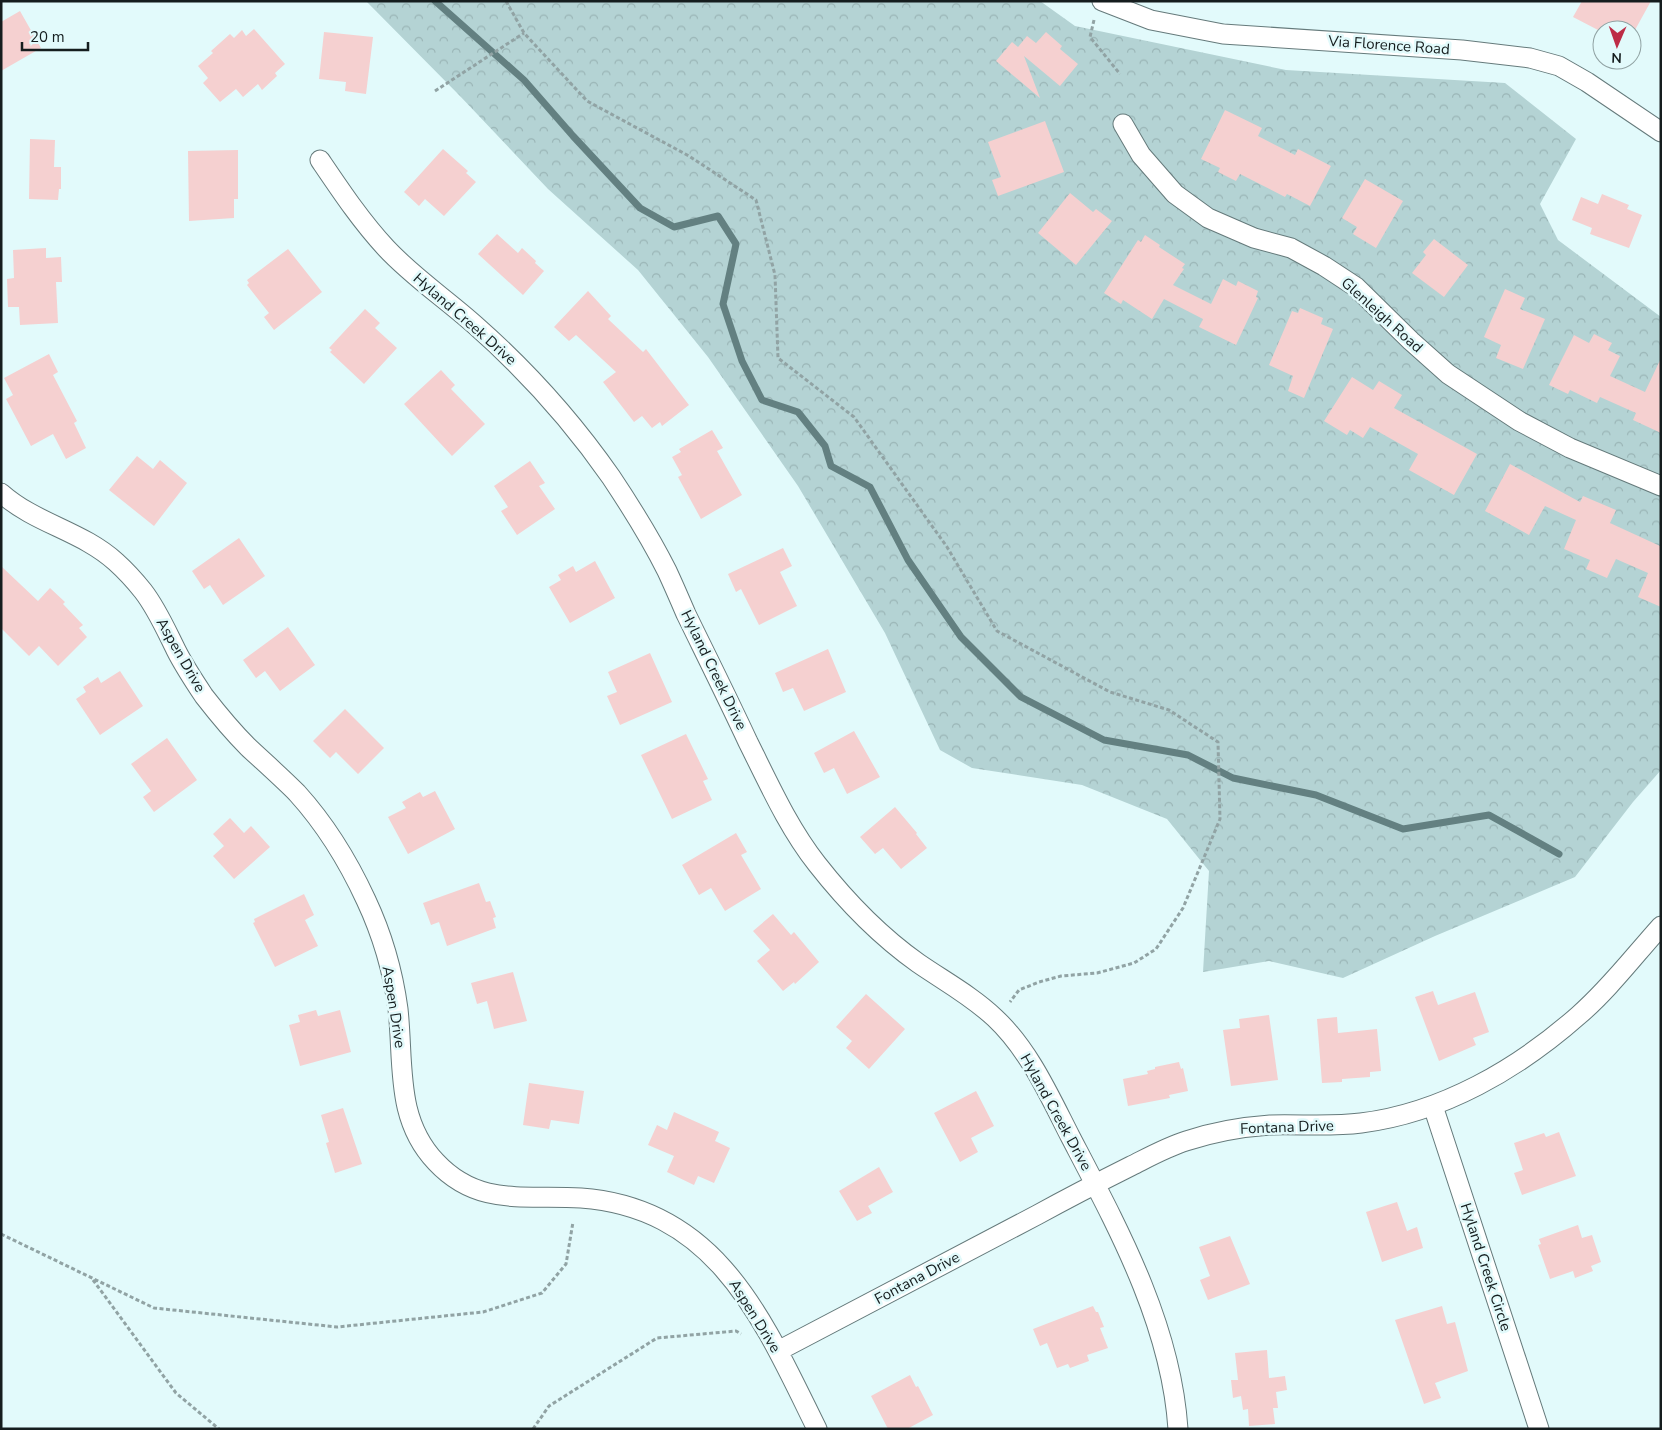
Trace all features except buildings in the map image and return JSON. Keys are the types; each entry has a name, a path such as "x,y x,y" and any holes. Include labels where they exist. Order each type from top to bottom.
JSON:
{"street":[{"name":"Via Florence Road","path":"1102,1 1151,20 1222,34 1462,50 1530,58 1559,66 1587,82 1661,132"},
{"name":"Glenleigh Road","path":"1123,124 1141,156 1175,194 1208,218 1254,238 1291,248 1324,266 1356,287 1448,374 1519,422 1570,448 1661,486"},
{"name":"Hyland Creek Drive","path":"320,160 349,203 387,249 413,274 470,320 496,344 562,412 584,440 633,510 652,543 770,788 805,848 846,897 891,942 916,962 976,1002 1013,1037 1029,1059 1095,1184"},
{"name":"Aspen Drive","path":"1,493 27,513 92,545 113,559 132,577 160,618 189,673 205,696 230,728 298,795 337,845 354,874 381,937 397,1005 404,1096 407,1111 421,1142 436,1162 453,1177 474,1188 495,1195 516,1198 555,1197 592,1199 610,1202 663,1220 688,1235 712,1255 752,1305 778,1351 817,1429"},
{"name":"Fontana Drive","path":"778,1351 1095,1184 1164,1149 1185,1141 1239,1128 1272,1125 1360,1123 1414,1112 1433,1106 1506,1070 1556,1035 1581,1014 1661,926"},
{"name":"Hyland Creek Circle","path":"1433,1106 1540,1429"},
{"path":"1095,1184 1141,1280 1156,1322 1170,1374 1178,1429"}],"path":[{"path":"506,1 524,33 587,101 689,156 756,200 775,275 778,358 854,416 948,547 996,630 1110,692 1169,710 1218,742 1220,819 1183,908 1156,949 1134,963 1097,973 1062,976 1038,982 1020,990 1010,1002"},
{"path":"1092,22 1090,37 1092,41 1120,74"},
{"path":"434,91 524,33"},
{"path":"1,1234 154,1308 337,1327 483,1312 542,1292 566,1264 573,1222"},
{"path":"92,1279 176,1393 219,1429"},
{"path":"533,1429 549,1406 657,1338 736,1331 741,1334"}],"green space":[{"path":"366,1 1040,1 1075,26 1286,70 1505,83 1576,139 1540,204 1558,240 1661,317 1661,770 1633,802 1575,877 1435,936 1343,978 1269,961 1203,972 1209,871 1167,819 1082,785 972,768 940,750 885,633 798,486 708,357 638,270 548,189"}],"waterway":[{"path":"435,1 524,80 640,208 674,227 718,216 736,244 723,304 742,361 762,400 798,412 825,446 831,466 870,487 908,560 961,637 1021,697 1104,740 1188,755 1233,778 1316,795 1403,829 1489,815 1559,854"}]}
